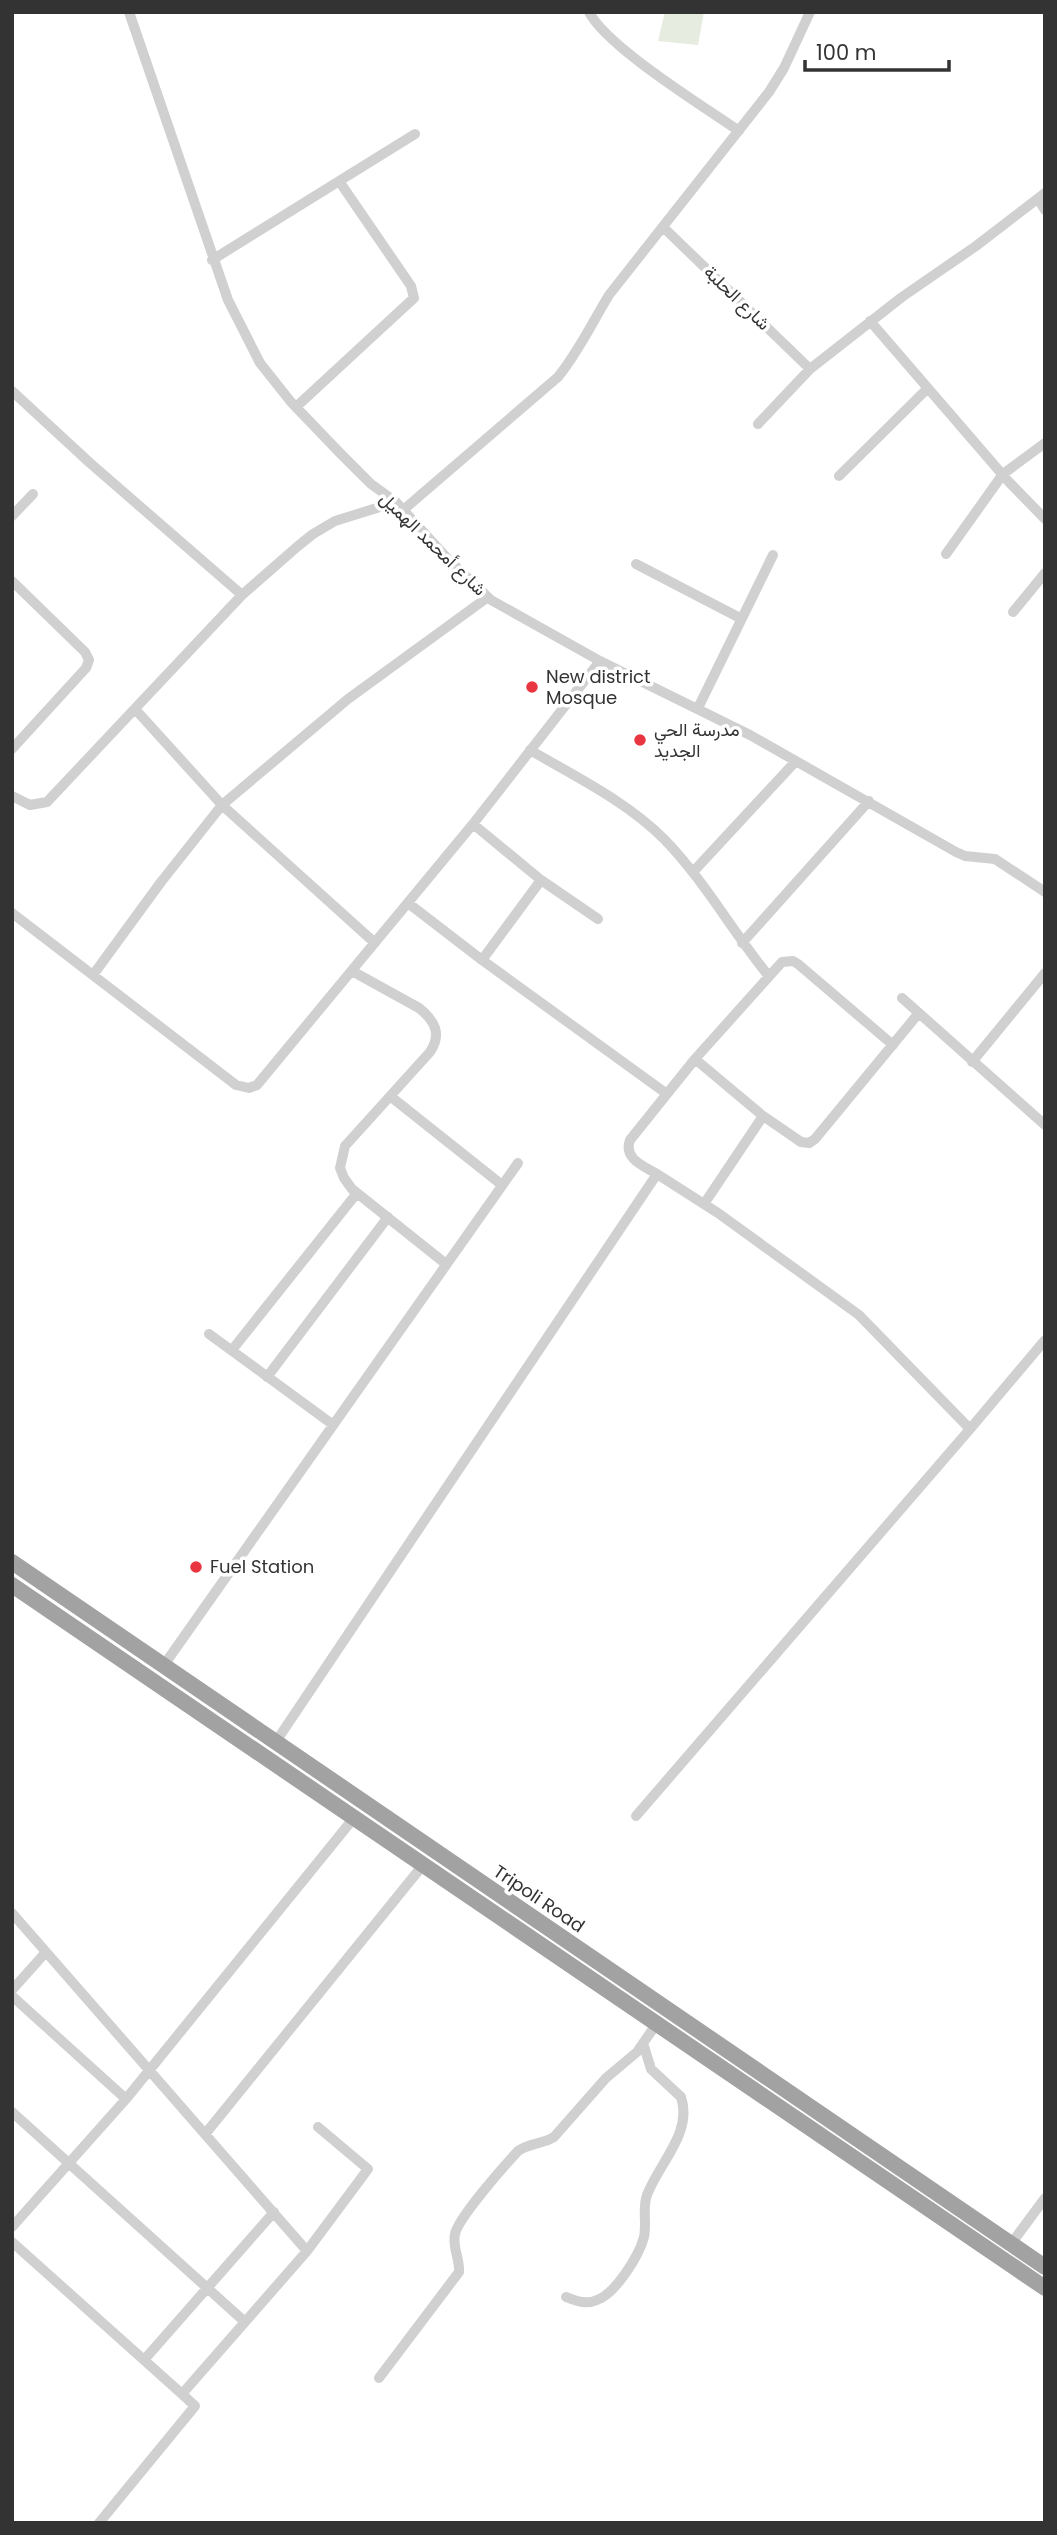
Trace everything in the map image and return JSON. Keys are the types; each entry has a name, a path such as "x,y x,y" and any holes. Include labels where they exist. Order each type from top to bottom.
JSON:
{"highway":[{"name":"Tripoli Road","path":"12,1562 1045,2267"},
{"path":"12,1585 1045,2288"}],"street":[{"name":"شارع أمحمد الهميل","path":"130,12 212,260 228,300 260,363 296,407 371,484 399,507 488,597 600,661 750,735 956,852 965,856 995,859 1045,891"},
{"path":"589,12 603,30 633,56 739,131"},
{"path":"12,796 22,802 38,805 54,796 242,595 313,534 335,521 399,507 558,377 582,346 609,295 739,131 784,68 810,12"},
{"path":"212,260 415,134"},
{"path":"296,407 414,298 411,286 339,181"},
{"path":"758,424 810,369 870,321 1041,196 1045,210"},
{"name":"شارع الحلبة","path":"663,226 810,369"},
{"path":"870,321 1045,519"},
{"path":"839,476 928,388"},
{"path":"12,391 90,463 242,595"},
{"path":"946,554 1003,474 1045,443"},
{"path":"12,516 33,495"},
{"path":"698,708 773,555"},
{"path":"636,564 740,618"},
{"path":"1013,612 1045,573"},
{"path":"12,581 85,652 89,660 86,667 12,749"},
{"path":"93,975 160,882 222,805 348,699 488,597"},
{"path":"12,913 236,1085 250,1088 262,1080 473,824 600,661"},
{"path":"135,709 222,805 375,943"},
{"path":"530,750 629,809 664,840 693,872 742,943 768,975"},
{"path":"693,872 795,762"},
{"path":"742,943 869,801"},
{"path":"473,824 541,880 598,919"},
{"path":"482,960 541,880"},
{"path":"408,903 667,1094"},
{"path":"893,1045 793,961 782,962 667,1094 628,1144 629,1154 859,1315 970,1429"},
{"path":"352,971 429,1016 435,1026 436,1042 345,1146 340,1168 344,1178 357,1193 446,1264"},
{"path":"972,1062 1045,973"},
{"path":"902,998 1045,1125"},
{"path":"695,1059 763,1116 801,1142 812,1141 918,1014"},
{"path":"390,1096 502,1185"},
{"path":"704,1204 763,1116"},
{"path":"164,1665 518,1163"},
{"path":"275,1743 657,1174"},
{"path":"232,1350 357,1193"},
{"path":"267,1377 388,1217"},
{"path":"209,1334 332,1424"},
{"path":"636,1815 1045,1340"},
{"path":"12,2227 126,2099 354,1819"},
{"path":"206,2133 423,1865"},
{"path":"12,1913 307,2251"},
{"path":"12,1990 46,1952"},
{"path":"12,1996 126,2099"},
{"path":"379,2378 459,2272 455,2232 467,2214 519,2151 554,2137 606,2078 631,2058 657,2023"},
{"path":"566,2297 587,2303 602,2298 634,2262 643,2238 648,2192 684,2122 681,2097 651,2069 643,2043"},
{"path":"12,2112 245,2322"},
{"path":"182,2394 307,2251 368,2169 318,2127"},
{"path":"1011,2244 1045,2198"},
{"path":"144,2360 274,2212"},
{"path":"12,2242 195,2406 99,2523"}],"shaded area":[{"path":"665,12 704,12 698,45 658,41"}],"place":[{"name":"New district Mosque","path":"532,687"},
{"name":"مدرسة الحي الجديد","path":"640,740"},
{"name":"Fuel Station","path":"196,1567"}]}
